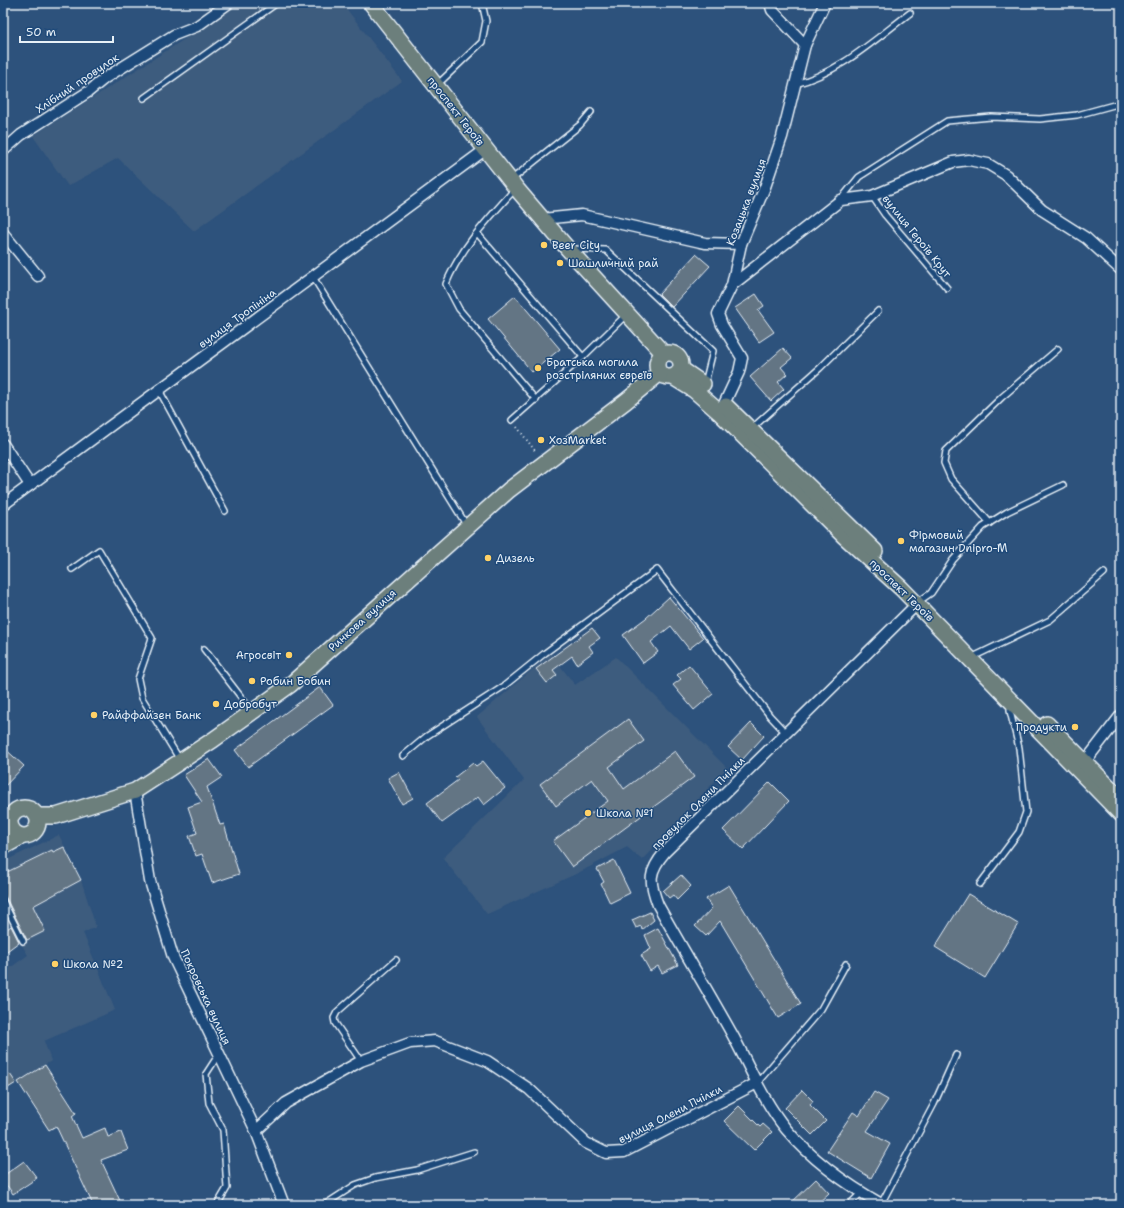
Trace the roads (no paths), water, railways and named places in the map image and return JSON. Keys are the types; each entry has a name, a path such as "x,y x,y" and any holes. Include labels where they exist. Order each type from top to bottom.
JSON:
{"main road":[{"name":"проспект Героїв","path":"371,3 542,219 664,354"},
{"path":"671,352 678,356 682,362 671,373 657,367 657,361 664,354 671,352"},
{"name":"проспект Героїв","path":"671,373 704,386 751,429 920,601 1011,698 1082,766 1121,799"},
{"name":"проспект Героїв","path":"671,373 694,390 719,412 844,536 920,601 977,655 1082,766 1121,814"},
{"name":"Ринкова вулиця","path":"3,807 28,808 37,816 56,816 135,791 181,761 290,685 509,490 626,401 671,373"},
{"path":"20,808 12,814 9,823 13,832 21,837"},
{"path":"3,847 21,837 30,835 36,829 37,816"}],"street":[{"name":"Хлібний провулок","path":"3,151 21,135 88,92 105,78 174,36 197,26 229,3"},
{"path":"770,3 772,10 805,46"},
{"name":"Козацька вулиця","path":"724,404 740,372 742,358 722,325 718,314 732,285 741,244 765,187 782,137 805,46 825,3"},
{"name":"вулиця Тропініна","path":"3,505 486,150"},
{"path":"732,285 841,200 872,196 953,162 969,160 988,164 1006,175 1042,210 1086,238 1121,270"},
{"path":"542,219 582,215 705,243 741,244"},
{"path":"3,233 38,276"},
{"path":"3,444 30,485"},
{"name":"провулок Олени Пчілки","path":"757,1082 732,1034 658,905 651,887 651,875 656,864 665,852 920,601"},
{"path":"1082,766 1121,715"},
{"name":"Покровська вулиця","path":"135,791 150,881 173,957 256,1131 284,1205"},
{"name":"вулиця Олени Пчілки","path":"256,1131 286,1103 361,1061 410,1043 434,1041 487,1061 529,1089 586,1142 606,1153 624,1152 757,1082"},
{"path":"757,1082 785,1128 809,1154 837,1178 882,1205"}],"lane":[{"path":"144,98 276,3"},
{"path":"436,86 482,42 486,21 482,3"},
{"path":"795,84 808,81 832,70 910,13"},
{"path":"841,200 860,176 947,121 991,117 1040,119 1076,115 1121,103"},
{"path":"536,400 459,309 446,284 454,265 513,184 580,125 591,112"},
{"name":"вулиця Героїв Крут","path":"872,196 885,215 947,288"},
{"path":"478,233 583,357"},
{"path":"568,249 606,250 714,351 704,386"},
{"path":"314,277 467,526"},
{"path":"751,429 820,368 878,311"},
{"path":"512,420 583,357 627,314"},
{"path":"990,523 951,479 944,463 946,451 1002,398 1058,349"},
{"path":"159,390 225,510"},
{"path":"920,601 931,593 953,560 983,527 1007,512 1063,486"},
{"path":"72,569 99,550 152,638 138,679 142,698 181,761"},
{"path":"403,756 427,736 504,686 545,653 657,570 770,716 786,733"},
{"path":"977,655 1050,620 1104,573"},
{"path":"204,649 252,712"},
{"path":"980,884 1019,832 1026,812 1019,748 1010,711 1011,698"},
{"path":"3,901 23,941"},
{"path":"361,1061 335,1024 334,1018 337,1012 396,960"},
{"path":"757,1082 821,1009 846,964"},
{"path":"217,1205 227,1188 222,1130 209,1103 206,1074 219,1054"},
{"path":"882,1205 934,1104 956,1055"},
{"path":"324,1205 354,1186 375,1178 417,1170 474,1152"},
{"path":"849,1205 862,1192"}],"place":[{"name":"Beer City","path":"544,245"},
{"name":"Шашличний рай","path":"560,263"},
{"name":"Братська могила розстріляних євреїв","path":"538,368"},
{"name":"ХозMarket","path":"541,440"},
{"name":"Фірмовий магазин Dnipro-M","path":"901,541"},
{"name":"Дизель","path":"488,558"},
{"name":"Агросвіт","path":"289,655"},
{"name":"Робин Бобин","path":"252,681"},
{"name":"Добробут","path":"216,704"},
{"name":"Райффайзен Банк","path":"94,715"},
{"name":"Продукти","path":"1075,727"},
{"name":"Школа №1","path":"588,813"},
{"name":"Школа №2","path":"55,964"}]}
